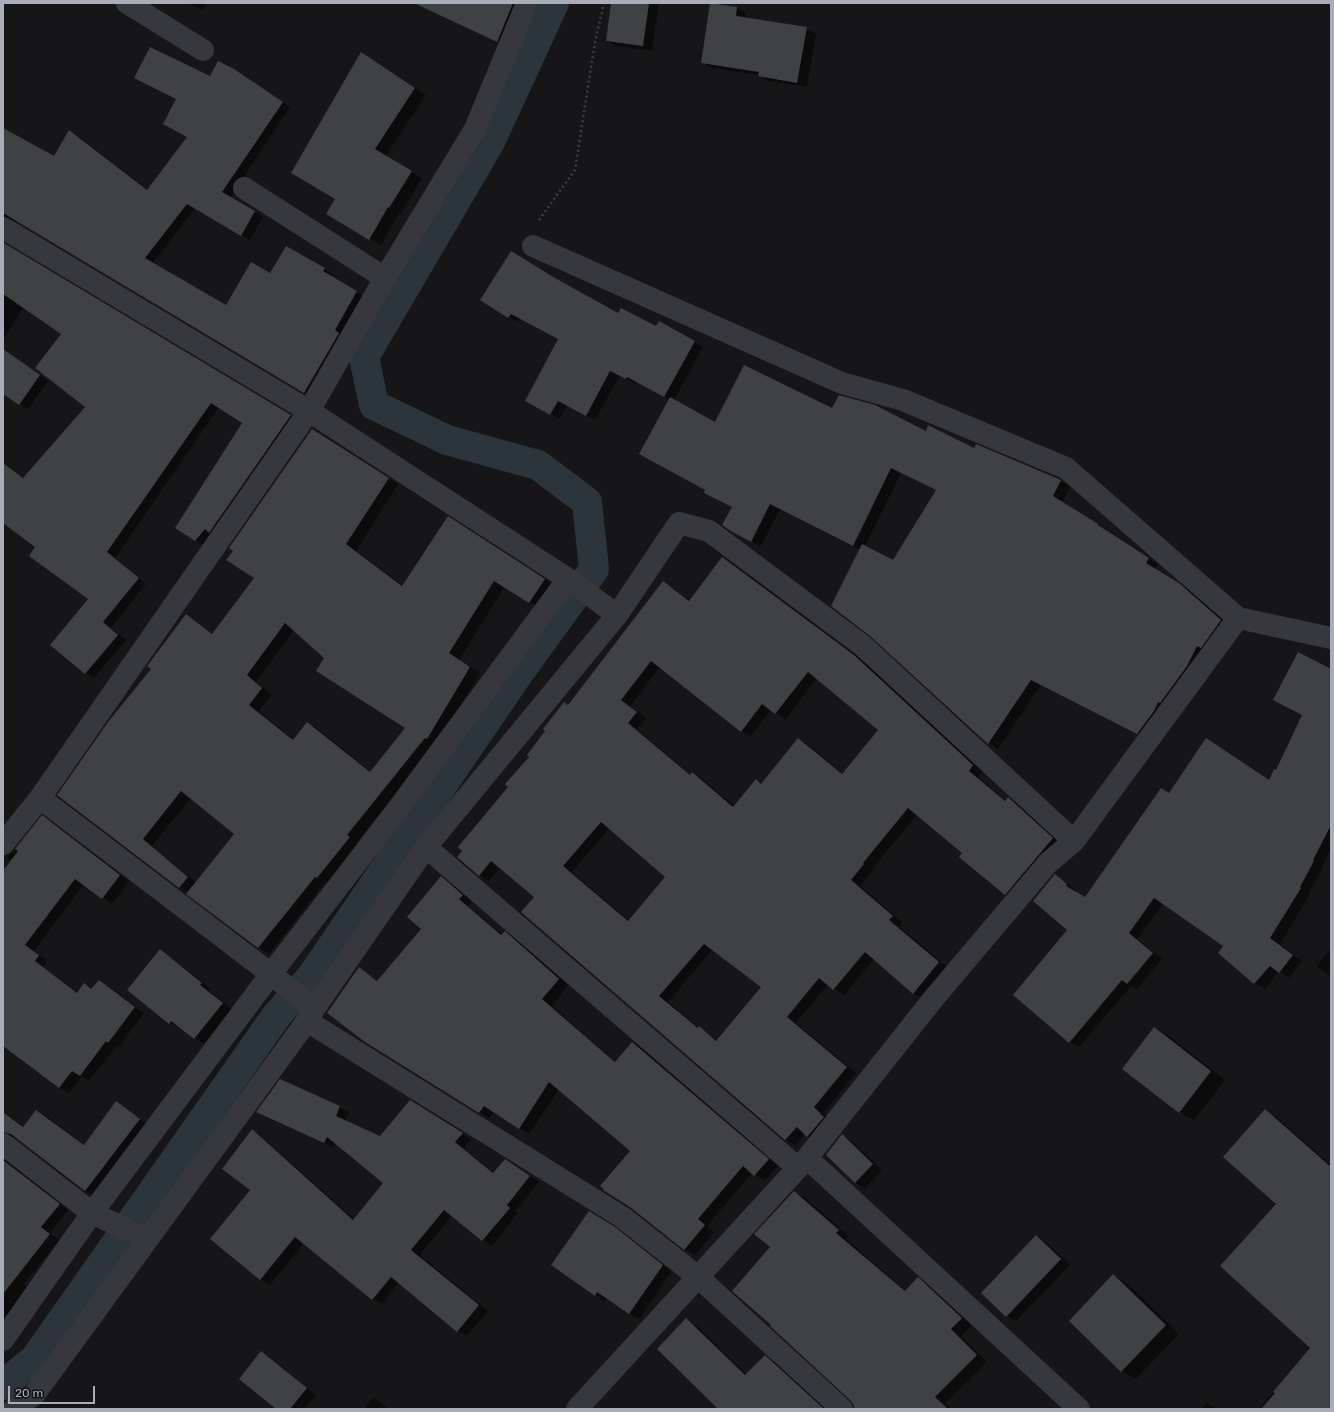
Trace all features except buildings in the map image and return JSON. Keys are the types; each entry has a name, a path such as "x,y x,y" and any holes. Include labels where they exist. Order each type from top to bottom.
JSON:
{"street":[{"path":"127,3 203,50"},
{"path":"3,844 40,798 309,412 385,278 475,129 527,3"},
{"path":"244,188 385,278"},
{"path":"3,228 309,412 568,579 617,615"},
{"path":"533,246 842,383 903,400 1066,468 1238,618 1331,638"},
{"path":"14,1409 34,1394 310,1015 426,847 617,615 679,523 709,531 862,645 1074,841"},
{"path":"3,1340 92,1213 271,974 397,810 568,579"},
{"path":"577,1409 802,1163 934,998 1048,863 1074,841 1238,618"},
{"path":"40,798 271,974 310,1015 622,1217 698,1277 842,1409"},
{"path":"426,847 802,1163 1079,1409"},
{"path":"3,1144 92,1213 147,1239"}],"path":[{"path":"533,246 524,242 575,170 595,42 604,3"}],"waterway":[{"path":"3,1385 35,1359 277,1015 312,976 516,677 594,569 587,502 538,465 447,440 374,405 364,357 490,142 554,3"}]}
